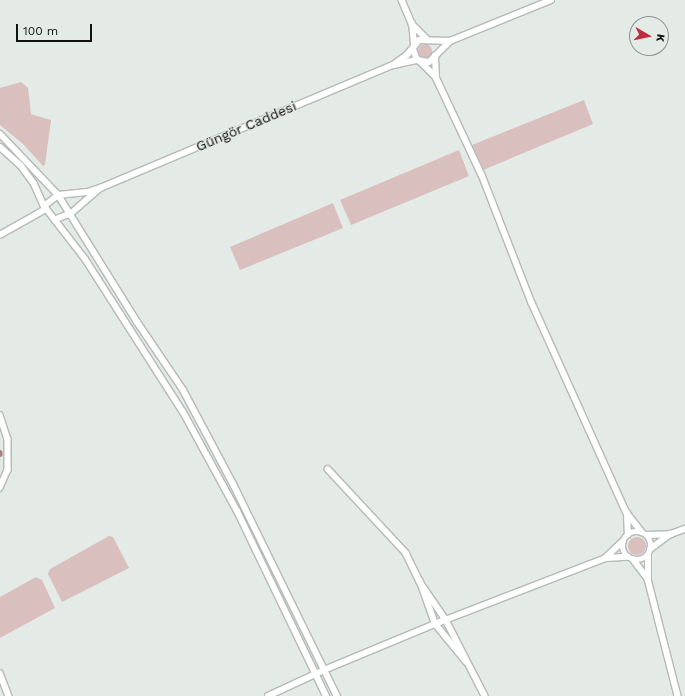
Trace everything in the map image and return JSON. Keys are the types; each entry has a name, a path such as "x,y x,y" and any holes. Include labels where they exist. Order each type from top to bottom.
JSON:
{"main road":[{"path":"393,65 419,40 426,38 433,42 450,41 552,0"},
{"path":"393,65 419,61 429,62 450,41"},
{"path":"433,42 436,54"},
{"path":"413,47 419,61"},
{"name":"Güngör Caddesi","path":"100,188 393,65"},
{"path":"0,134 58,195 71,213 137,322 182,390 237,493 337,696"},
{"path":"0,147 21,166 34,184 45,207 85,259 183,412 237,511 326,696"},
{"path":"45,207 58,195 87,192 100,188"},
{"path":"54,220 71,213 100,188"}],"street":[{"path":"402,0 412,24 413,47"},
{"path":"412,24 426,38"},
{"path":"436,54 436,77"},
{"path":"419,61 436,77 482,175 532,303 626,513 651,541 651,549 648,556 648,579 678,696"},
{"path":"0,235 45,207"},
{"path":"0,415 8,439 8,470 0,488"},
{"path":"328,470 406,553 420,582 435,624 466,662"},
{"path":"626,513 628,535"},
{"path":"651,549 671,534 685,529"},
{"path":"606,558 623,542 628,535 635,532 644,534 671,534"},
{"path":"623,542 623,550 648,579"},
{"path":"268,696 324,670 435,624 606,558 630,558 642,560 648,556"},
{"path":"420,582 446,620 466,662 485,696"},
{"path":"0,673 9,696"}],"shaded area":[{"path":"422,44 428,44 432,48 432,54 428,58 422,58 418,54 418,48"},
{"path":"21,82 28,88 31,114 51,120 45,165 43,166 23,144 0,125 0,88"},
{"path":"584,100 593,124 483,170 472,145"},
{"path":"459,150 469,176 351,225 340,200"},
{"path":"333,203 343,228 240,270 230,247"},
{"path":"109,536 113,537 129,568 62,602 48,574 50,569"},
{"path":"633,537 641,537 646,542 644,553 641,555 633,555 628,550 628,542"},
{"path":"36,577 42,580 55,608 0,638 0,597"}]}
